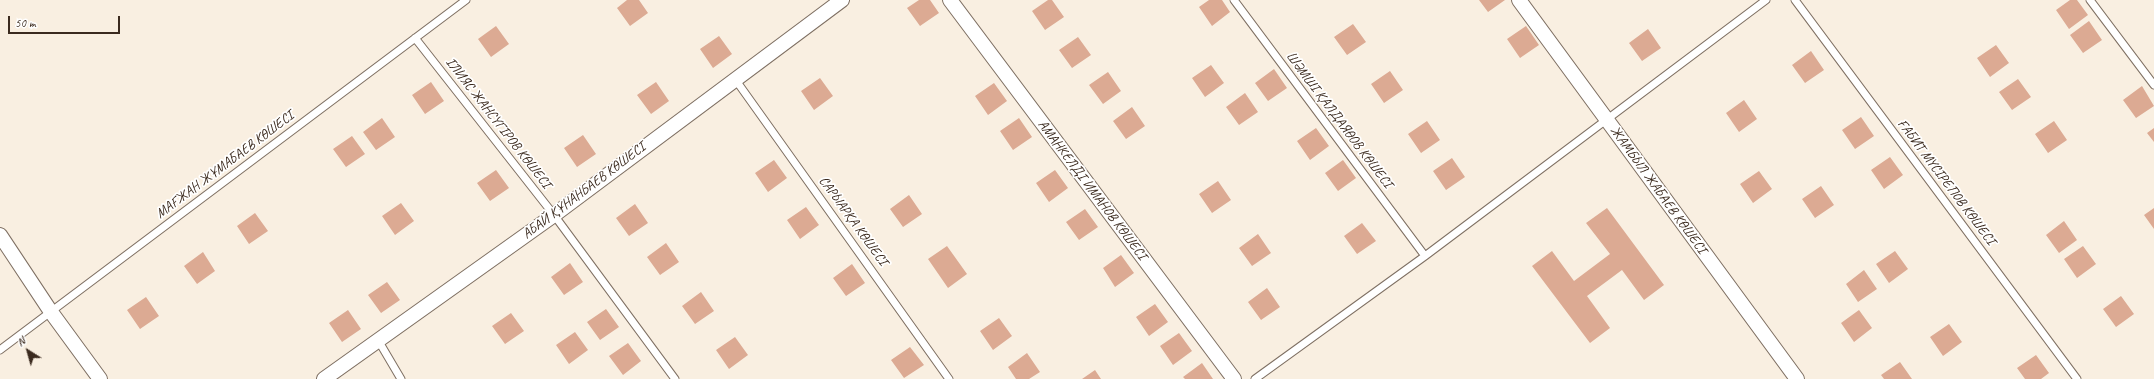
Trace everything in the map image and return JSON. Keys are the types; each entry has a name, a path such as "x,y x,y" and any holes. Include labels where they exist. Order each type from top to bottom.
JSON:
{"street":[{"name":"АБАЙ ҚҰНАНБАЕВ КӨШЕСІ","path":"324,379 554,215 842,0"},
{"name":"АМАНКЕЛДІ ИМАНОВ КӨШЕСІ","path":"950,0 1234,379"},
{"name":"ЖАМБЫЛ ЖАБАЕВ КӨШЕСІ","path":"1519,0 1797,379"},
{"path":"0,235 51,312 100,379"}],"lane":[{"name":"МАҒЖАН ЖҰМАБАЕВ КӨШЕСІ","path":"0,350 466,0"},
{"name":"ШӘМШІ ҚАЛДАЯӨОВ КӨШЕСІ","path":"1234,0 1425,256"},
{"path":"1255,379 1425,256 1766,0"},
{"name":"ҒАБИТ МҮСІРЕПОВ КӨШЕСІ","path":"1795,0 2077,379"},
{"path":"2090,0 2154,85"},
{"name":"ІЛИЯС ЖАНСҮГІРОВ КӨШЕСІ","path":"415,38 554,215 675,379"},
{"name":"САРЫАРҚА КӨШЕСІ","path":"735,79 949,379"},
{"path":"378,340 401,379"}],"building":[{"path":"627,0 639,0 648,13 630,26 617,8"},
{"path":"919,0 930,0 939,13 920,26 907,8"},
{"path":"1048,0 1052,0 1064,17 1045,30 1032,11"},
{"path":"1209,0 1222,0 1230,12 1212,26 1199,7"},
{"path":"1479,0 1505,0 1488,12"},
{"path":"2070,0 2077,0 2088,15 2069,29 2056,10"},
{"path":"2089,21 2102,40 2083,53 2070,35"},
{"path":"1353,24 1366,42 1347,55 1334,37"},
{"path":"496,26 509,44 491,57 478,39"},
{"path":"1526,26 1539,45 1520,58 1507,39"},
{"path":"1648,29 1661,48 1642,61 1629,43"},
{"path":"719,36 732,54 713,68 700,49"},
{"path":"1078,37 1091,55 1072,68 1059,50"},
{"path":"1996,45 2009,63 1990,77 1977,58"},
{"path":"1811,51 1824,70 1805,83 1792,65"},
{"path":"1211,65 1224,83 1205,97 1192,78"},
{"path":"1274,69 1287,88 1268,101 1255,83"},
{"path":"1390,71 1403,90 1384,103 1371,84"},
{"path":"1108,72 1121,91 1103,104 1089,85"},
{"path":"820,78 833,96 814,110 801,91"},
{"path":"2018,79 2031,97 2012,110 1999,92"},
{"path":"431,82 444,101 425,114 412,95"},
{"path":"656,82 669,101 651,114 637,95"},
{"path":"994,83 1007,101 988,115 975,96"},
{"path":"2142,86 2154,106 2136,118 2123,100"},
{"path":"1245,93 1258,112 1239,125 1226,107"},
{"path":"1744,100 1757,119 1739,132 1726,113"},
{"path":"1132,107 1145,126 1126,139 1113,121"},
{"path":"1861,117 1874,136 1855,149 1842,130"},
{"path":"382,118 395,137 376,150 363,132"},
{"path":"1019,118 1032,137 1013,150 1000,131"},
{"path":"1427,121 1440,140 1421,153 1408,134"},
{"path":"2054,121 2067,140 2048,153 2035,134"},
{"path":"1316,128 1329,146 1310,160 1297,141"},
{"path":"2154,128 2154,142 2147,133"},
{"path":"583,135 596,154 577,167 564,148"},
{"path":"352,136 365,154 346,167 333,149"},
{"path":"1890,157 1903,175 1884,189 1871,170"},
{"path":"1452,158 1465,177 1446,190 1433,171"},
{"path":"774,160 787,178 768,192 755,173"},
{"path":"1343,160 1356,178 1338,191 1325,173"},
{"path":"496,170 509,188 490,201 477,183"},
{"path":"1055,170 1068,188 1049,202 1036,183"},
{"path":"1759,171 1772,189 1753,203 1740,184"},
{"path":"1218,181 1231,200 1212,213 1199,194"},
{"path":"1821,186 1834,205 1815,218 1802,199"},
{"path":"909,195 922,214 903,227 890,209"},
{"path":"401,203 414,221 395,235 382,216"},
{"path":"635,204 648,223 629,236 616,218"},
{"path":"806,207 819,225 800,239 787,220"},
{"path":"1607,208 1664,285 1644,300 1622,270 1587,296 1610,328 1590,343 1532,266 1552,251 1574,281 1610,254 1586,223"},
{"path":"2154,208 2154,229 2144,215"},
{"path":"1085,209 1098,227 1079,240 1066,222"},
{"path":"255,213 268,231 249,244 237,226"},
{"path":"2064,221 2077,240 2059,253 2046,235"},
{"path":"1362,223 1376,241 1357,254 1344,236"},
{"path":"1258,234 1271,253 1252,266 1239,248"},
{"path":"666,243 679,262 660,275 647,257"},
{"path":"947,246 967,274 948,288 928,259"},
{"path":"2083,246 2096,264 2077,278 2064,259"},
{"path":"1895,251 1908,269 1889,283 1876,264"},
{"path":"203,252 215,271 197,284 184,266"},
{"path":"1121,255 1134,273 1115,287 1103,268"},
{"path":"570,263 583,282 564,295 551,277"},
{"path":"852,264 865,283 846,296 833,278"},
{"path":"1864,270 1877,289 1858,302 1846,284"},
{"path":"387,282 400,300 381,313 368,295"},
{"path":"1267,288 1280,307 1261,320 1248,302"},
{"path":"701,292 714,311 695,324 682,306"},
{"path":"2121,296 2134,314 2116,327 2103,309"},
{"path":"146,297 159,316 140,329 127,310"},
{"path":"1155,304 1168,322 1149,336 1136,317"},
{"path":"606,309 619,327 600,340 587,322"},
{"path":"348,310 361,329 342,342 329,323"},
{"path":"1859,310 1872,328 1854,342 1841,323"},
{"path":"511,313 524,331 505,344 492,326"},
{"path":"999,318 1012,336 993,350 980,331"},
{"path":"1949,324 1962,342 1943,356 1930,337"},
{"path":"575,332 588,350 569,364 556,345"},
{"path":"1179,333 1192,351 1173,365 1160,346"},
{"path":"735,337 748,355 729,369 716,350"},
{"path":"628,343 641,361 623,375 609,356"},
{"path":"910,347 924,365 904,378 891,360"},
{"path":"1027,353 1040,372 1029,379 1016,379 1008,367"},
{"path":"2036,355 2049,373 2041,379 2025,379 2017,368"},
{"path":"1900,362 1912,379 1884,379 1881,375"},
{"path":"1202,363 1213,379 1185,379 1183,377"},
{"path":"1095,370 1101,379 1082,379"}]}
